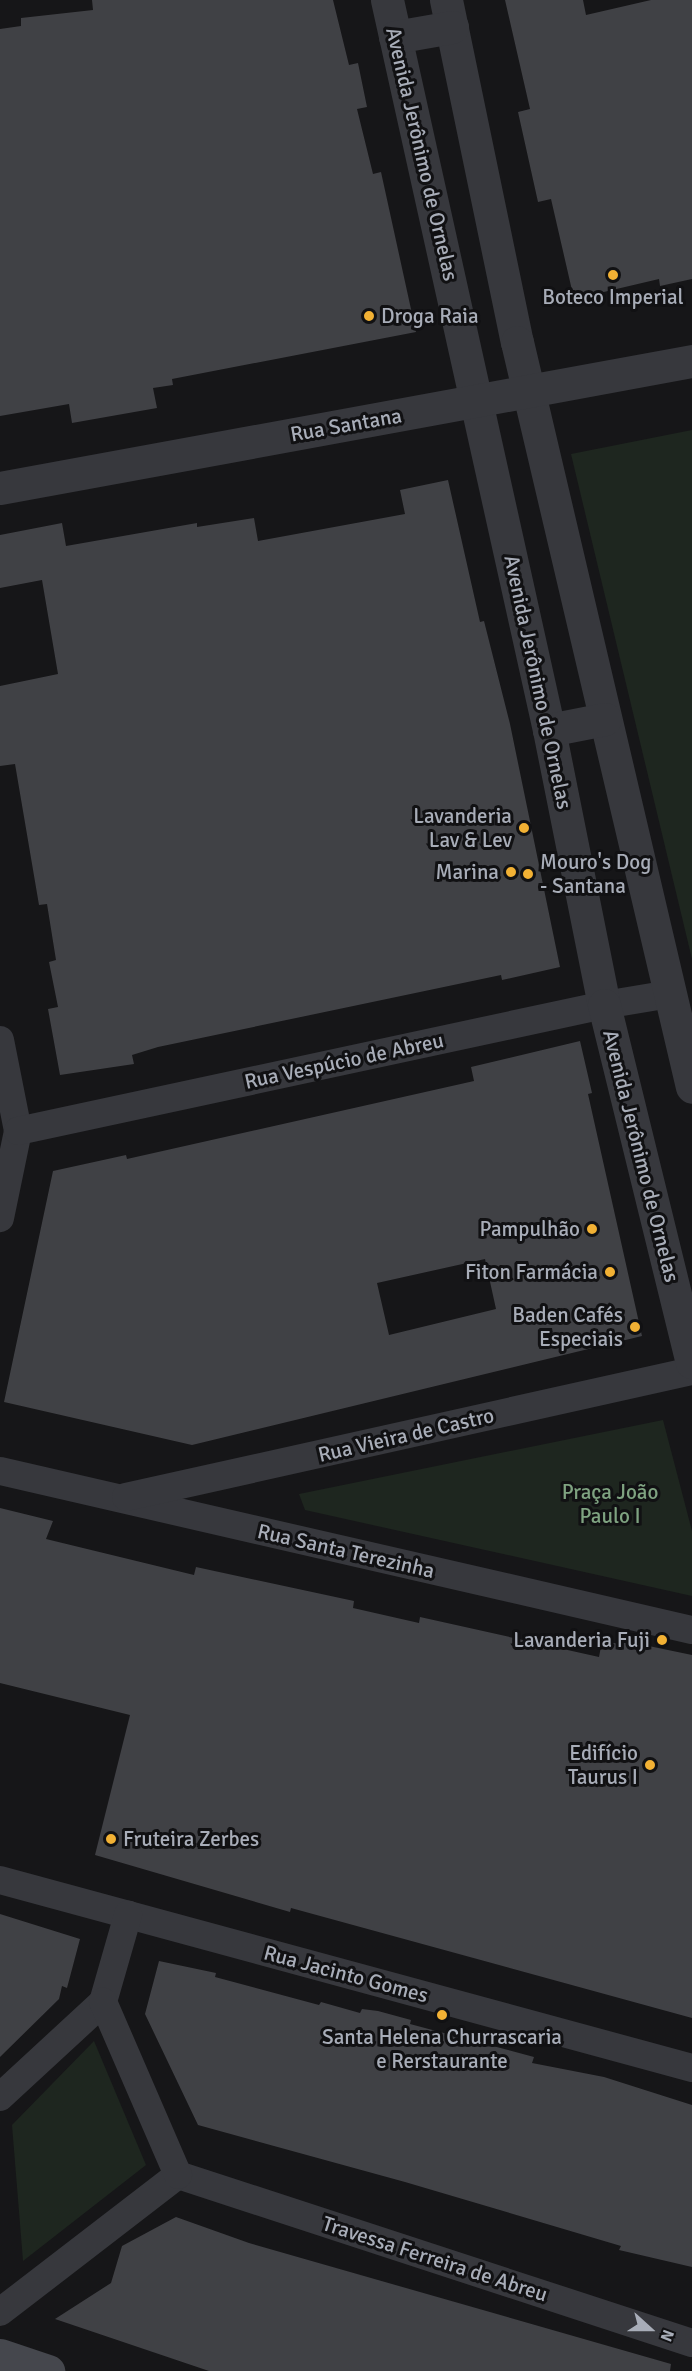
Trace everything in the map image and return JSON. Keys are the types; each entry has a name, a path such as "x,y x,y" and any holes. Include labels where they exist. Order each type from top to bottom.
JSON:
{"main road":[{"path":"0,2355 48,2371"}],"street":[{"name":"Avenida Jerônimo de Ornelas","path":"387,0 549,730 604,1005 692,1362"},
{"path":"395,37 449,13 529,391 692,1087"},
{"name":"Rua Santana","path":"0,488 692,361"},
{"path":"549,730 605,719"},
{"name":"Rua Vespúcio de Abreu","path":"18,1131 604,1005 670,994"},
{"path":"0,1040 18,1131 0,1218"},
{"name":"Rua Vieira de Castro","path":"119,1499 692,1371"},
{"name":"Rua Santa Terezinha","path":"0,1471 692,1630"},
{"name":"Rua Jacinto Gomes","path":"0,1880 692,2068"},
{"path":"0,2097 103,2002 128,1915"},
{"path":"0,2312 178,2175 103,2002"},
{"name":"Travessa Ferreira de Abreu","path":"178,2175 692,2343"}],"green space":[{"path":"692,430 692,959 571,454"},
{"name":"Praça João Paulo I","path":"663,1420 692,1531 692,1596 305,1510 299,1494"},
{"path":"94,2041 146,2165 23,2261 12,2125"}],"building":[{"path":"92,0 333,0 349,65 358,63 367,107 357,109 373,174 381,172 416,332 172,379 173,385 153,388 157,408 72,423 69,404 0,416 0,29 21,26 21,18 93,10"},
{"path":"505,0 583,0 586,15 651,0 692,0 692,279 660,286 659,279 574,299 551,199 538,202 518,112 530,109"},
{"path":"448,480 480,622 484,621 510,724 560,967 502,980 501,975 158,1047 132,1055 134,1064 60,1075 48,1009 58,1007 49,962 56,960 47,904 39,905 15,764 0,766 0,686 58,674 42,580 0,588 0,535 62,523 66,546 197,523 197,527 254,518 258,541 405,514 400,490"},
{"path":"580,1041 592,1093 588,1094 642,1336 192,1445 4,1402 53,1171 126,1155 127,1159 474,1081 471,1067","holes":["485,1259 496,1309 389,1335 377,1283"]},
{"path":"0,1508 53,1521 46,1539 194,1575 196,1567 354,1601 353,1608 419,1623 420,1617 599,1657 602,1641 620,1644 620,1640 692,1655 692,2018 291,1908 290,1912 95,1855 130,1715 0,1683"},
{"path":"0,1914 80,1939 67,1988 62,1986 59,1999 0,2057"},
{"path":"159,1961 216,1973 215,1977 319,2005 321,2002 360,2013 362,2009 378,2011 411,2020 410,2024 534,2057 532,2063 604,2077 692,2105 692,2267 619,2250 621,2246 405,2182 198,2125 145,2014"},
{"path":"176,2217 249,2243 671,2364 670,2371 209,2371 55,2319 111,2283 122,2246"}],"place":[{"name":"Boteco Imperial","path":"613,275"},
{"name":"Droga Raia","path":"369,316"},
{"name":"Lavanderia Lav & Lev","path":"524,828"},
{"name":"Marina","path":"511,872"},
{"name":"Mouro's Dog - Santana","path":"528,874"},
{"name":"Pampulhão","path":"592,1229"},
{"name":"Fiton Farmácia","path":"610,1272"},
{"name":"Baden Cafés Especiais","path":"635,1327"},
{"name":"Lavanderia Fuji","path":"662,1640"},
{"name":"Edifício Taurus I","path":"650,1765"},
{"name":"Fruteira Zerbes","path":"111,1839"},
{"name":"Santa Helena Churrascaria e Rerstaurante","path":"442,2015"}]}
